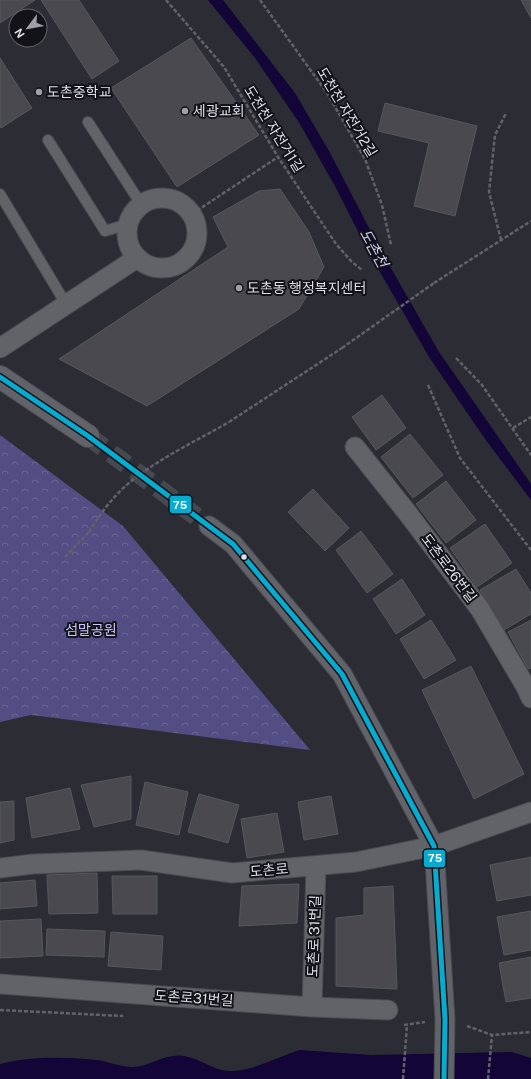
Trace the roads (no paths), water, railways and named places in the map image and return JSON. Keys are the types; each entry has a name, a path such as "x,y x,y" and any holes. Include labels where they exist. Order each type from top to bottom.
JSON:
{"street":[{"path":"163,197 174,199 185,205 197,224 198,236 195,247 189,257 180,264 169,268 157,268 146,264 137,258 130,248 127,236 128,224 132,213 140,204 151,199 163,197"},
{"path":"0,348 137,258"},
{"path":"0,377 88,436"},
{"name":"도촌로26번길","path":"355,447 409,515 480,609 531,698"},
{"path":"209,526 233,544 342,674 434,846 445,1019 444,1079"},
{"name":"도촌로","path":"0,868 33,864 141,860 232,873 356,862 434,846 531,812"},
{"name":"도촌로 31번길","path":"312,1006 316,866"},
{"name":"도촌로31번길","path":"0,984 388,1010"}],"lane":[{"path":"88,122 140,204"},
{"path":"48,140 105,231 128,224"},
{"path":"0,194 66,304"}],"water":[{"name":"도촌천","path":"208,0 223,0 295,93 329,151 380,249 439,352 531,484 531,500 485,439 429,357 369,253 336,188 300,124 255,58"},
{"path":"299,1050 371,1055 512,1052 531,1058 531,1079 0,1079 0,1064 36,1058 84,1059 132,1067 145,1065 170,1056 184,1056 220,1070 233,1071 258,1066"}],"tunnel":[{"path":"88,436 209,526"}],"place":[{"name":"도촌중학교","path":"39,92"},
{"name":"세광교회","path":"185,111"},
{"name":"도촌동 행정복지센터","path":"239,288"}],"park label":[{"name":"섬말공원","path":"91,630"}]}
